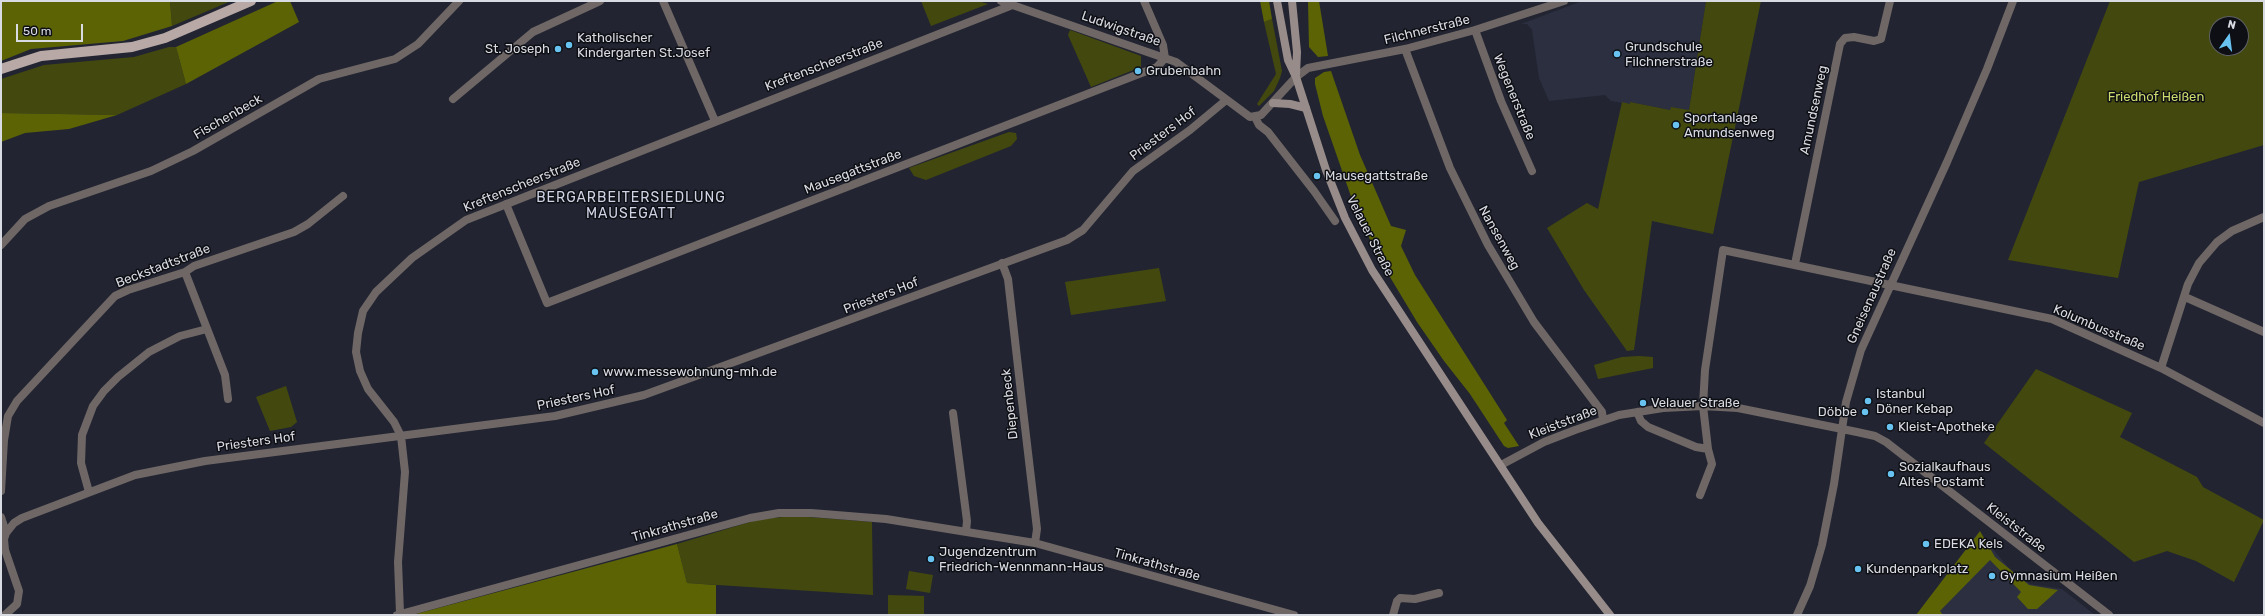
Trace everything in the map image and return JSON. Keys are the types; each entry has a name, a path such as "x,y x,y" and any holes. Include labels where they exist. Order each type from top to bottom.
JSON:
{"main road":[{"path":"1,69 41,56 132,48 165,38 251,1"},
{"path":"1277,1 1288,60 1296,77"},
{"path":"1292,1 1297,52 1296,77"},
{"name":"Velauer Straße","path":"1296,77 1326,170 1345,218 1372,270 1538,523 1610,615"},
{"path":"1273,103 1290,104 1306,108"}],"street":[{"name":"Fischenbeck","path":"1,244 25,219 50,206 151,171 228,132 319,79 395,59 418,44 459,1"},
{"path":"453,99 533,32 600,1"},
{"path":"663,1 715,121"},
{"name":"Ludwigstraße","path":"1001,1 1010,6 1016,6 1165,58"},
{"path":"1144,1 1164,45 1165,58"},
{"name":"Filchnerstraße","path":"1296,77 1316,66 1405,49 1475,30 1564,1"},
{"name":"Amundsenweg","path":"1795,264 1840,44 1845,38 1854,37 1874,41 1881,39 1890,1"},
{"name":"Gneisenaustraße","path":"1797,615 1810,586 1822,545 1834,484 1841,428 1850,382 1860,350 1956,141 1987,69 2013,1"},
{"name":"Kreftenscheerstraße","path":"398,614 398,562 405,472 401,436 394,422 368,389 360,371 356,352 358,332 363,311 376,292 412,258 466,220 1010,6"},
{"name":"Wegenerstraße","path":"1475,30 1501,101 1532,171"},
{"name":"Nansenweg","path":"1405,49 1450,168 1488,245 1534,322 1602,412 1603,420"},
{"name":"Velauer Straße","path":"1165,58 1176,62 1245,115 1255,117 1259,124 1268,132 1314,190 1335,221"},
{"name":"Mausegattstraße","path":"506,204 547,302 1157,67 1165,58"},
{"path":"1255,117 1273,103 1296,77"},
{"name":"Priesters Hof","path":"6,533 14,523 22,518 136,475 205,461 555,416 644,395 743,360 1067,240 1083,230 1133,171 1190,130 1225,101"},
{"name":"Beckstadtstraße","path":"1,491 8,416 17,402 116,296 128,290 186,272 194,266 294,232 308,224 343,196"},
{"path":"2160,368 2194,271 2208,250 2232,231 2264,217"},
{"path":"1700,495 1712,464 1708,449 1703,406 1705,370 1723,250 1890,285"},
{"name":"Diepenbeck","path":"1002,263 1008,279 1022,393 1037,529 1035,543"},
{"path":"186,272 225,375 228,399"},
{"name":"Kolumbusstraße","path":"1890,285 2052,319 2160,368 2264,423"},
{"path":"2185,297 2264,332"},
{"path":"89,492 82,463 82,435 93,406 104,391 118,377 149,352 180,336 207,329"},
{"name":"Kleiststraße","path":"1501,465 1544,442 1603,420 1663,408 1703,406 1738,408 1875,436 1886,442 2109,615"},
{"path":"1637,412 1641,421 1648,427 1696,447 1708,449"},
{"path":"953,413 967,521 966,532"},
{"name":"Tinkrathstraße","path":"398,614 767,515 810,513 861,516 1035,543 1294,615"},
{"path":"1,517 6,533 5,550 18,585 19,598 14,608 5,615"},
{"path":"1393,615 1397,601 1400,598 1415,599 1439,592"}],"shaded area":[{"name":"Grundschule Filchnerstraße","path":"1582,1 1706,1 1689,110 1671,107 1670,110 1630,102 1630,104 1611,101 1605,95 1549,101 1539,78 1532,30 1527,24 1521,24"},
{"name":"Gymnasium Heißen","path":"1989,545 2009,568 2030,584 2062,589 2095,615 1932,615"}],"green space":[{"path":"1,1 170,1 172,26 123,41 31,49 1,61"},
{"path":"170,1 231,1 172,26"},
{"path":"278,1 290,1 299,22 186,84 176,47"},
{"path":"921,1 978,1 988,4 931,26"},
{"path":"1260,1 1269,1 1272,19 1264,22"},
{"path":"1308,1 1319,1 1328,56 1318,57 1309,47"},
{"name":"Sportanlage Amundsenweg","path":"1706,1 1761,1 1713,234 1652,221 1634,350 1627,351 1584,290 1547,228 1587,203 1598,209 1622,102 1630,104 1630,102 1670,110 1671,107 1689,110"},
{"name":"Friedhof Heißen","path":"2110,1 2264,1 2264,145 2139,182 2118,278 2008,260"},
{"path":"1272,19 1282,71 1274,91 1259,106 1257,104 1276,74 1264,22"},
{"path":"1070,30 1141,56 1141,67 1091,87 1068,35"},
{"path":"169,47 176,47 186,84 117,115 1,113 1,79 44,65 134,57"},
{"path":"1331,71 1360,155 1391,226 1406,230 1401,246 1415,275 1507,420 1504,423 1519,446 1508,448 1504,446 1470,394 1444,361 1417,322 1378,257 1354,205 1323,116 1315,84 1315,78 1324,72"},
{"path":"1,113 117,115 69,129 25,133 1,142"},
{"path":"1009,132 1016,133 1017,139 1011,146 926,180 914,176 909,168"},
{"path":"1159,268 1166,301 1071,315 1065,282"},
{"path":"1622,357 1653,357 1653,368 1598,379 1594,365"},
{"path":"2036,369 2132,413 2120,437 2197,477 2203,487 2264,520 2234,582 2196,561 2167,551 2134,562 1984,443"},
{"path":"286,386 297,422 291,427 270,431 256,397"},
{"path":"795,516 872,522 873,595 687,583 677,544 760,519"},
{"path":"1980,531 1995,557 2029,585 2058,590 2037,609 2028,609 2017,597 2021,592 1990,560 1940,611 1943,615 1916,615"},
{"path":"677,544 687,583 716,585 716,615 412,615"},
{"path":"909,571 933,575 930,593 906,589"},
{"path":"888,595 924,596 924,615 888,615"}],"place":[{"name":"Katholischer Kindergarten St.Josef","path":"569,45"},
{"name":"St. Joseph","path":"558,49"},
{"name":"Grundschule Filchnerstraße","path":"1617,54"},
{"name":"Grubenbahn","path":"1138,71"},
{"name":"Sportanlage Amundsenweg","path":"1676,125"},
{"name":"Mausegattstraße","path":"1317,176"},
{"name":"www.messewohnung-mh.de","path":"595,372"},
{"name":"Istanbul Döner Kebap","path":"1868,401"},
{"name":"Velauer Straße","path":"1643,403"},
{"name":"Döbbe","path":"1865,412"},
{"name":"Kleist-Apotheke","path":"1890,427"},
{"name":"Sozialkaufhaus Altes Postamt","path":"1891,474"},
{"name":"EDEKA Kels","path":"1926,544"},
{"name":"Jugendzentrum Friedrich-Wennmann-Haus","path":"931,559"},
{"name":"Kundenparkplatz","path":"1858,569"},
{"name":"Gymnasium Heißen","path":"1992,576"}],"district":[{"name":"BERGARBEITERSIEDLUNG MAUSEGATT","path":"631,206"}]}
